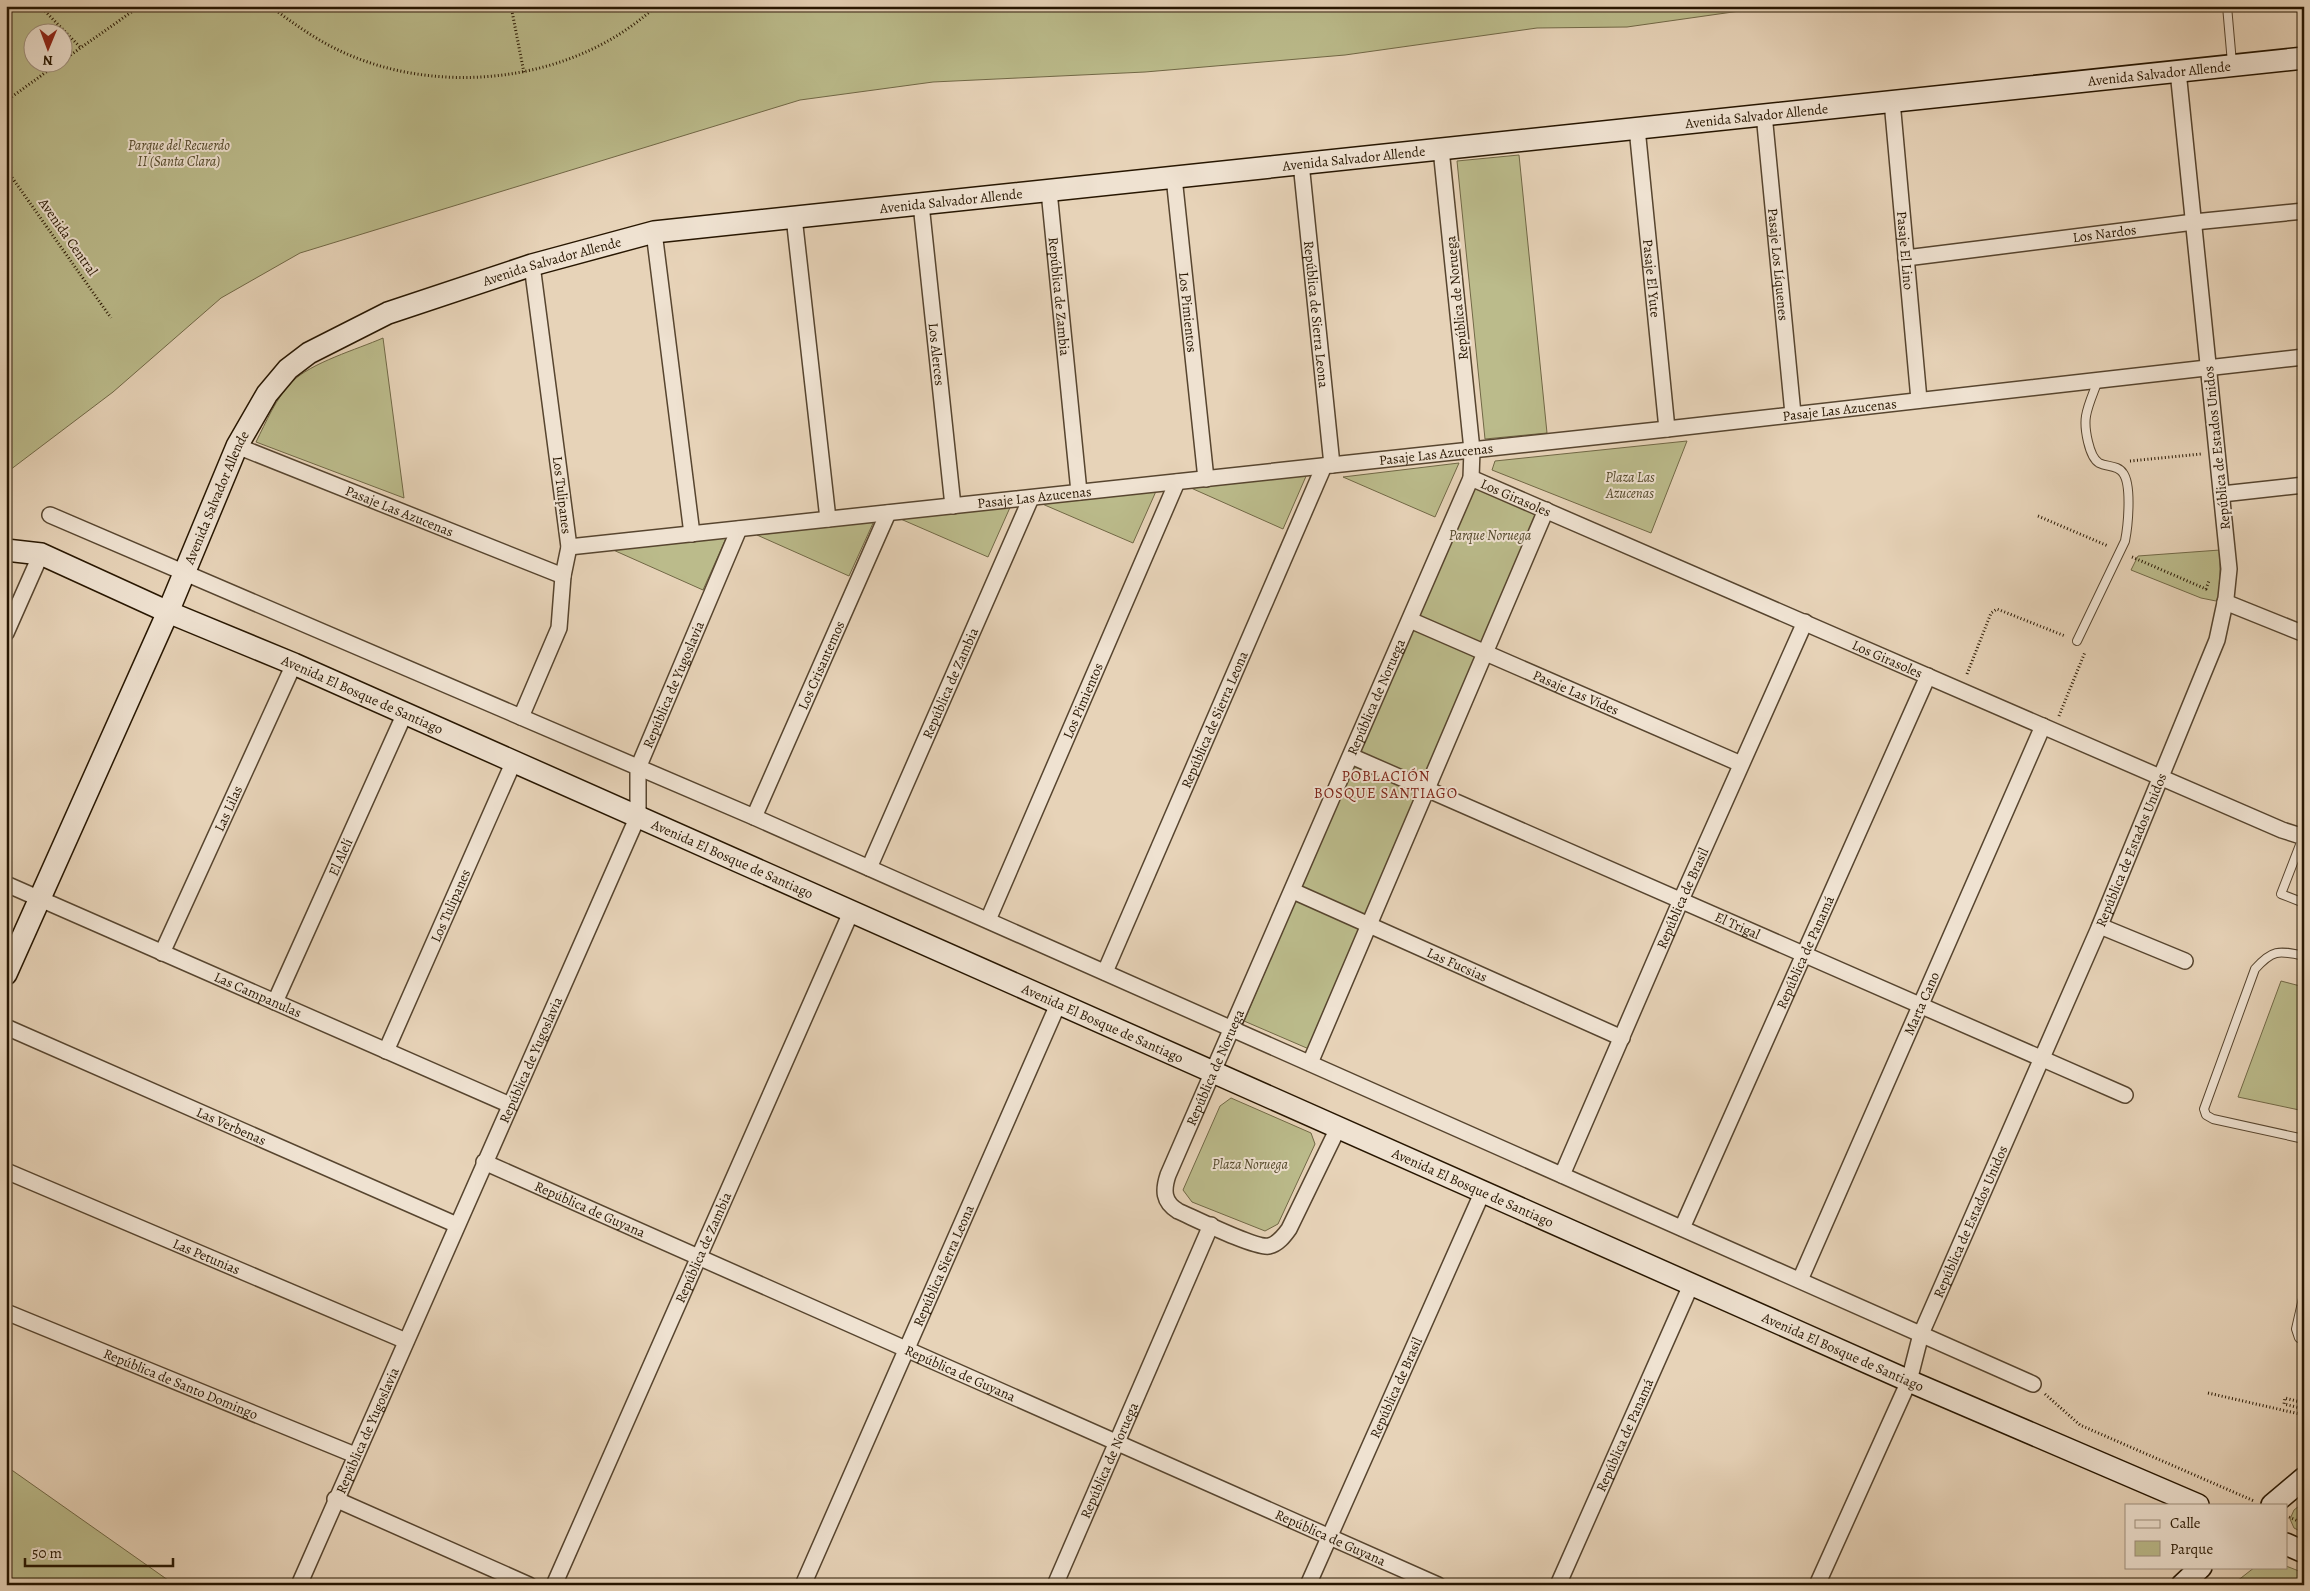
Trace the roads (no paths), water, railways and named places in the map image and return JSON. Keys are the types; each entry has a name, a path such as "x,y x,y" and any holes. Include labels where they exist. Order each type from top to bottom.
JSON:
{"street":[{"name":"Avenida Salvador Allende","path":"6,974 168,612 237,446 267,394 288,369 309,353 388,312 532,265 654,232 2304,58"},
{"name":"República de Estados Unidos","path":"1817,1585 1909,1381 1921,1334 2100,926 2217,640 2225,602 2229,569 2178,71"},
{"name":"Pasaje El Lino","path":"1892,101 1919,400"},
{"name":"Pasaje Los Líquenes","path":"1764,114 1793,414"},
{"name":"Pasaje El Yute","path":"1637,128 1667,429"},
{"name":"República de Noruega","path":"1339,1126 1289,1229 1281,1240 1270,1246 1262,1246 1172,1208 1165,1197 1164,1191 1168,1175 1471,478 1472,450 1441,148"},
{"name":"República de Sierra Leona","path":"1105,972 1328,466 1301,164"},
{"name":"Los Pimientos","path":"1174,177 1206,479"},
{"name":"República de Zambia","path":"1049,191 1079,492"},
{"name":"Los Alerces","path":"921,204 953,506"},
{"name":"Los Nardos","path":"1906,258 2194,222 2304,211"},
{"path":"794,217 828,519"},
{"path":"654,232 692,534"},
{"name":"Los Tulipanes","path":"521,717 558,628 568,547 532,265"},
{"name":"Pasaje Las Azucenas","path":"568,547 1667,429 2304,357"},
{"name":"Pasaje Las Azucenas","path":"237,446 563,576"},
{"name":"Los Girasoles","path":"1471,478 2282,830 2304,837"},
{"name":"Los Pimientos","path":"988,920 1177,482"},
{"path":"2222,494 2304,485"},
{"name":"República de Zambia","path":"870,868 1031,498"},
{"path":"1310,1063 1546,510"},
{"name":"Los Crisantemos","path":"754,817 888,513"},
{"path":"50,515 754,817 2033,1384"},
{"name":"República de Yugoslavia","path":"299,1585 335,1499 638,816 638,768 739,529"},
{"name":"Avenida El Bosque de Santiago","path":"6,550 41,554 168,612 294,664 1339,1126 1691,1285 2196,1504"},
{"path":"6,634 41,554"},
{"path":"2225,602 2302,633"},
{"name":"Pasaje Las Vides","path":"1410,620 1741,764"},
{"name":"República de Brasil","path":"1562,1174 1805,622"},
{"name":"Las Lilas","path":"162,953 294,664"},
{"name":"República de Panamá","path":"1682,1228 1928,676"},
{"name":"El Alelí","path":"275,1002 405,713"},
{"name":"Marta Cano","path":"1800,1280 1920,1005 2048,728"},
{"name":"El Trigal","path":"1351,756 2125,1095"},
{"name":"Los Tulipanes","path":"386,1051 514,761"},
{"name":"Las Campanulas","path":"6,884 510,1105"},
{"name":"Las Fucsias","path":"1293,890 1622,1038"},
{"name":"República de Zambia","path":"554,1585 852,910"},
{"path":"2100,926 2185,961"},
{"name":"República Sierra Leona","path":"803,1585 1059,1002"},
{"name":"Las Verbenas","path":"6,1028 457,1225"},
{"name":"República de Guyana","path":"484,1162 1438,1585"},
{"name":"Las Petunias","path":"6,1172 406,1341"},
{"name":"República de Brasil","path":"1308,1585 1482,1191"},
{"name":"República de Noruega","path":"1055,1585 1211,1225"},
{"name":"República de Panamá","path":"1558,1585 1691,1285"},
{"name":"República de Santo Domingo","path":"6,1312 355,1456"},
{"path":"2273,1504 2304,1478"},
{"path":"335,1499 529,1585"},
{"path":"2288,1545 2304,1552"},
{"path":"2182,1585 2200,1568"}],"lane":[{"path":"2227,6 2232,65"},
{"path":"2077,641 2120,551 2128,528 2125,475 2120,469 2100,463 2093,458 2087,432 2086,417 2098,380"},
{"path":"2304,837 2281,894 2304,903"},
{"path":"2304,956 2286,952 2268,955 2255,970 2204,1108 2206,1115 2213,1118 2304,1139"},
{"path":"2304,1294 2296,1329 2299,1338 2304,1340"}],"district":[{"name":"POBLACIÓN BOSQUE SANTIAGO","path":"1386,784"}],"park label":[{"name":"Parque del Recuerdo II (Santa Clara)","path":"179,154"},
{"name":"Plaza Las Azucenas","path":"1630,486"},
{"name":"Parque Noruega","path":"1490,535"},
{"name":"Plaza Noruega","path":"1250,1164"}]}
